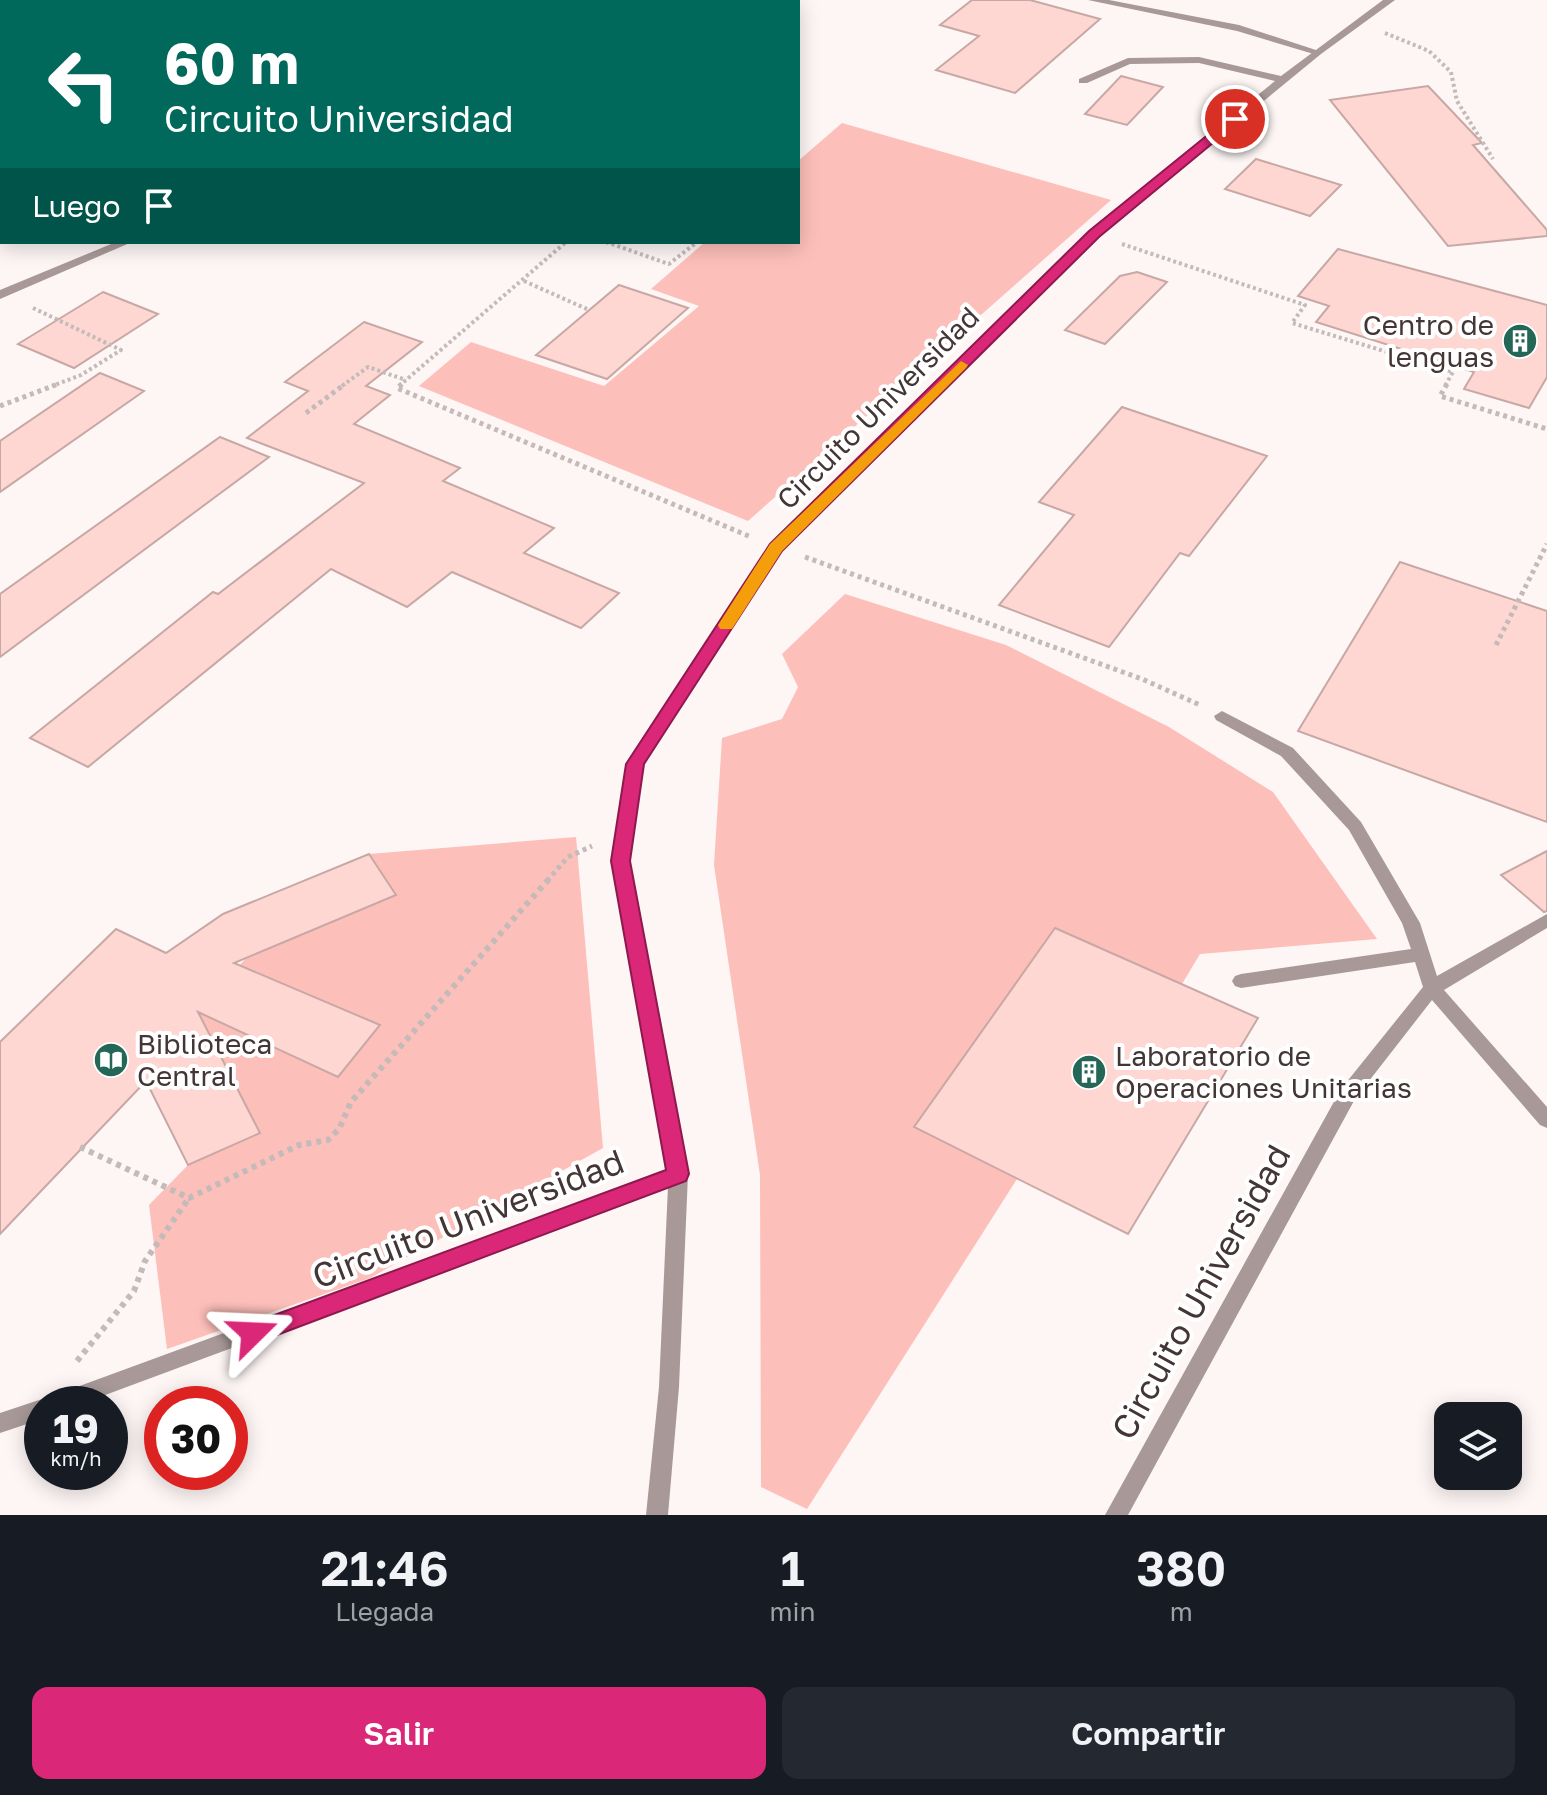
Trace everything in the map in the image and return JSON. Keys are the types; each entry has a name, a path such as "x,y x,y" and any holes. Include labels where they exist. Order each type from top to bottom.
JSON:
{"street":[{"path":"1093,0 1239,28 1317,52"},
{"name":"Circuito Universidad","path":"657,1515 669,1387 678,1174 620,861 635,764 776,547 1094,234 1317,52 1390,0"},
{"path":"1083,81 1128,61 1199,60 1283,80"},
{"path":"1,294 121,244"},
{"path":"1222,716 1287,752 1355,826 1411,923 1432,988 1547,1120"},
{"name":"Circuito Universidad","path":"1116,1515 1348,1094 1432,988 1547,920"},
{"path":"1241,981 1421,954"},
{"name":"Circuito Universidad","path":"104,1386 678,1174"},
{"path":"0,1423 24,1415"}],"path":[{"path":"1357,24 1429,51 1451,72 1457,101 1493,159"},
{"path":"1094,234 1305,305 1292,323 1453,372 1440,396 1547,429"},
{"path":"564,244 397,388 776,547 1142,679 1222,716"},
{"path":"612,244 669,264 694,244"},
{"path":"524,281 589,310"},
{"path":"0,406 81,375 121,350 1,294"},
{"path":"306,413 368,367 407,380"},
{"path":"1496,645 1547,544"},
{"path":"70,1370 134,1291 145,1261 189,1198 299,1145 318,1146 344,1127 351,1102 568,857 625,831"},
{"path":"80,1147 189,1198"}],"shaded area":[{"path":"842,123 1111,200 748,521 419,386 471,342 604,386 699,306 651,289 703,244 800,244 800,159"},
{"path":"845,594 1006,645 1169,727 1273,792 1377,939 1200,954 1182,984 1055,928 914,1127 1017,1179 807,1509 761,1487 760,1175 714,865 722,738 782,719 798,687 782,654"},
{"path":"576,837 603,1148 370,1278 167,1349 149,1205 188,1165 146,1081 198,1012 247,957 223,914 369,854"}],"building":[{"path":"972,0 1030,0 1100,19 1015,93 936,70 979,36 940,25"},
{"path":"1121,76 1163,87 1127,125 1085,114"},
{"path":"1428,86 1482,143 1473,145 1547,230 1547,236 1448,246 1330,100"},
{"path":"1256,159 1341,185 1310,216 1225,189"},
{"path":"1338,249 1547,305 1547,377 1529,408 1464,389 1474,372 1316,322 1329,306 1298,296"},
{"path":"1137,272 1167,282 1105,344 1065,330 1120,276"},
{"path":"619,285 688,308 607,379 536,355"},
{"path":"103,292 158,314 74,368 18,344"},
{"path":"364,322 422,342 366,386 390,395 354,424 460,468 443,481 554,528 524,553 619,593 581,628 452,572 407,607 331,569 88,767 30,738 213,592 218,594 364,483 247,438 308,391 285,382"},
{"path":"100,373 144,391 0,492 0,441"},
{"path":"1122,407 1267,456 1189,556 1180,553 1109,647 999,605 1074,515 1039,502"},
{"path":"220,437 269,457 0,657 0,594"},
{"path":"1400,562 1547,611 1547,822 1298,731"},
{"path":"1547,851 1547,911 1544,912 1501,875"},
{"name":"Biblioteca Central","path":"369,854 396,895 234,963 380,1025 338,1077 198,1012 260,1133 188,1165 146,1081 0,1234 0,1042 116,929 166,953 223,914"},
{"name":"Laboratorio de Operaciones Unitarias","path":"1055,928 1258,1018 1128,1234 914,1127"}],"slow traffic":[{"path":"726,625 776,547 961,365"}],"place":[{"name":"Centro de lenguas","path":"1520,341"},
{"name":"Biblioteca Central","path":"111,1060"},
{"name":"Laboratorio de Operaciones Unitarias","path":"1089,1072"}],"route":[{"path":"253,1333 678,1174 620,861 635,764 776,547 1094,234 1235,119"}]}
